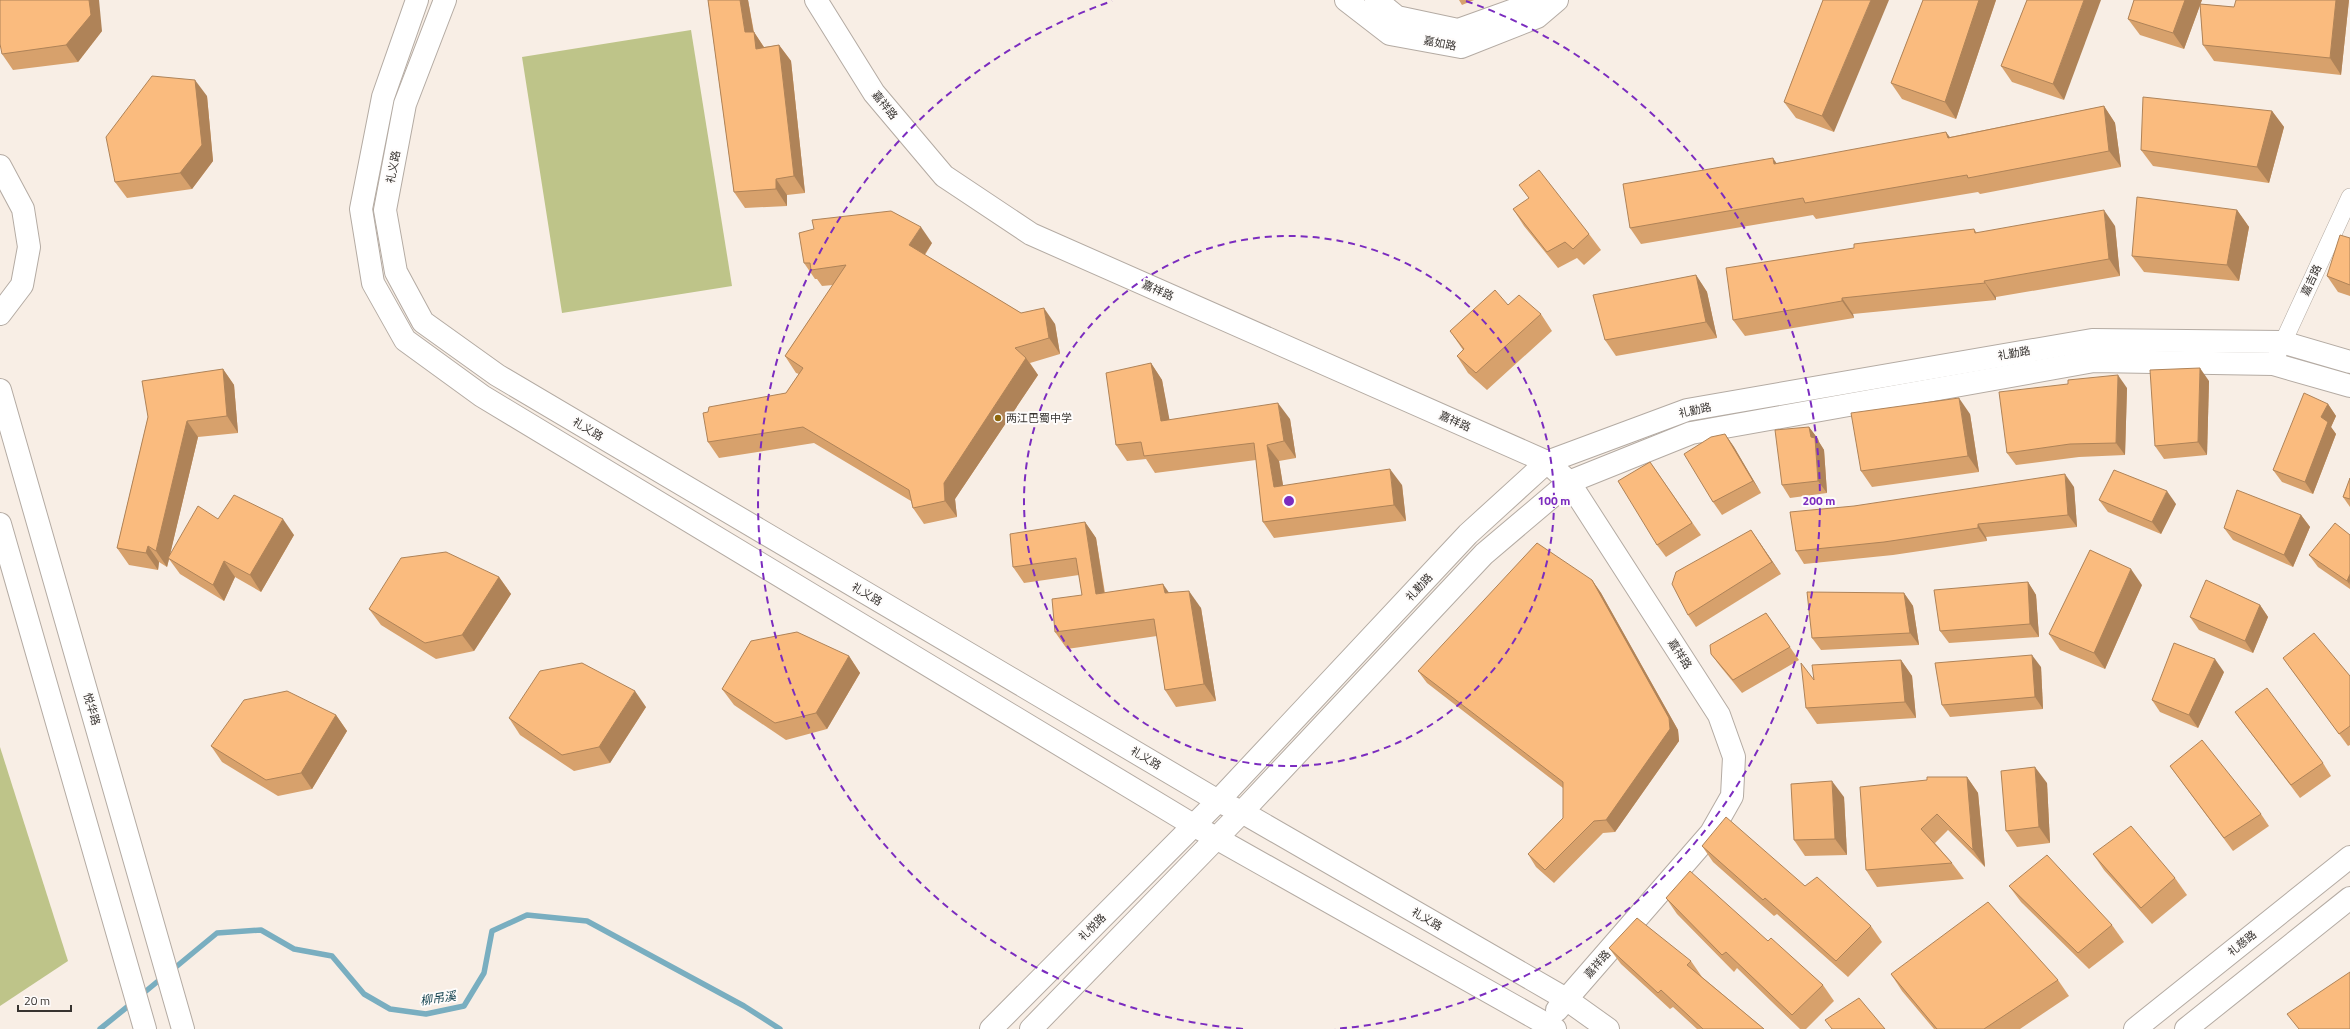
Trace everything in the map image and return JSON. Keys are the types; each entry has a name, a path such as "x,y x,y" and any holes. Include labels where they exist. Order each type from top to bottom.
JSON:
{"main road":[{"path":"417,0 383,96 361,208 373,283 405,340 482,396 1193,825 1217,837 1550,1026"},
{"name":"礼义路","path":"445,0 405,104 385,210 396,272 423,322 504,379 1218,801 1242,812 1566,999 1608,1029"},
{"name":"嘉祥路","path":"816,0 874,93 944,176 1031,234 1547,462 1569,482 1719,715 1734,757 1732,796 1711,833 1566,999 1550,1026"},
{"name":"嘉如路","path":"1346,0 1390,34 1461,47 1537,17 1557,0"},
{"name":"嘉如路","path":"1376,0 1397,16 1458,30 1528,5 1533,0"},
{"path":"0,166 23,209 29,247 22,285 0,314"},
{"name":"礼勤路","path":"1193,825 1218,801 1468,534 1547,462 1687,410 2092,340 2282,342 2350,362"},
{"name":"礼勤路","path":"1217,837 1484,554 1569,482 1691,433 2094,361 2273,364 2350,386"},
{"name":"悦华路","path":"0,390 183,1029"},
{"path":"0,524 145,1029"},
{"name":"礼悦路","path":"991,1029 1193,825"},
{"path":"1031,1029 1217,837"},
{"name":"礼慈路","path":"2134,1029 2350,857"},
{"path":"2186,1029 2350,898"}],"street":[{"name":"嘉吉路","path":"2273,364 2350,197"}],"green space":[{"path":"691,30 732,286 562,313 522,57"},
{"path":"0,747 68,961 0,1006"}],"building":[{"path":"0,0 89,0 91,15 66,45 2,54 0,44"},
{"path":"708,0 740,0 745,32 754,32 756,49 779,45 794,176 776,179 776,189 734,192"},
{"path":"1823,0 1871,0 1822,116 1784,102"},
{"path":"1923,0 1979,0 1945,102 1891,83"},
{"path":"2027,0 2084,0 2053,84 2001,66"},
{"path":"2134,0 2185,0 2173,33 2128,19"},
{"path":"2236,0 2336,0 2330,58 2203,45 2200,4 2234,7"},
{"path":"152,76 195,80 202,145 180,173 115,182 106,137"},
{"path":"2143,97 2272,111 2257,167 2141,150"},
{"path":"2104,106 2109,151 1968,178 1967,175 1805,203 1803,198 1630,228 1623,184 1773,158 1774,164 1946,132 1948,138"},
{"path":"1539,170 1589,234 1573,249 1565,242 1547,252 1513,209 1529,198 1519,185"},
{"path":"2137,197 2237,210 2227,265 2132,256"},
{"path":"2104,210 2109,259 1984,281 1985,283 1842,298 1842,301 1733,320 1726,268 1854,248 1854,244 1974,229 1975,233"},
{"path":"891,211 921,227 909,245 1021,313 1044,308 1049,338 1015,348 1026,358 944,483 945,501 913,508 909,490 803,427 708,442 703,413 708,412 709,407 786,393 803,368 785,356 846,265 811,270 810,263 804,263 799,233 814,229 812,220"},
{"path":"2340,235 2350,238 2350,285 2327,276"},
{"path":"1696,275 1706,322 1605,340 1593,295"},
{"path":"1495,290 1508,305 1519,295 1541,314 1476,373 1457,356 1464,349 1450,331"},
{"path":"1151,363 1161,421 1278,403 1284,441 1267,445 1274,487 1390,469 1394,505 1263,522 1254,443 1144,456 1141,442 1116,445 1106,373"},
{"path":"2200,368 2198,442 2155,446 2150,370"},
{"path":"223,369 227,416 187,421 156,551 148,546 146,553 117,548 148,417 142,381"},
{"path":"2118,375 2116,443 2070,444 2007,453 1999,392 2068,384 2068,380"},
{"path":"2304,393 2328,404 2321,417 2328,422 2305,482 2273,470"},
{"path":"1959,398 1968,456 1861,471 1851,413"},
{"path":"1809,427 1811,437 1815,438 1818,481 1782,485 1775,430"},
{"path":"1725,434 1753,481 1713,502 1684,454 1711,437"},
{"path":"1650,462 1692,523 1657,545 1618,481"},
{"path":"2114,470 2167,491 2152,522 2099,500"},
{"path":"2065,474 2068,515 1978,524 1978,528 1884,542 1796,551 1790,512 1854,506"},
{"path":"2350,478 2350,499 2343,497"},
{"path":"2237,490 2301,515 2284,555 2224,528"},
{"path":"234,495 283,519 250,575 224,561 213,585 168,558 198,506 218,519"},
{"path":"1085,522 1096,594 1163,584 1165,593 1189,591 1204,684 1165,690 1154,619 1055,632 1052,599 1082,595 1076,558 1013,567 1010,534"},
{"path":"2335,523 2350,535 2350,574 2347,581 2309,555"},
{"path":"1751,530 1772,562 1688,615 1672,584 1676,572"},
{"path":"1537,543 1592,580 1669,718 1670,729 1606,820 1594,821 1545,870 1528,854 1563,818 1563,782 1418,671"},
{"path":"2090,550 2131,569 2094,653 2049,634"},
{"path":"446,552 499,577 462,635 425,643 369,609 401,558"},
{"path":"2206,580 2260,605 2245,641 2190,617"},
{"path":"2028,582 2030,624 1940,631 1934,590"},
{"path":"1807,592 1904,593 1910,633 1812,638"},
{"path":"1766,613 1790,647 1733,680 1711,654 1710,645"},
{"path":"797,632 849,656 816,713 775,723 722,689 751,641"},
{"path":"2314,633 2350,676 2350,726 2339,734 2283,658"},
{"path":"2174,643 2215,659 2189,715 2152,700"},
{"path":"2032,655 2035,697 1942,705 1935,663"},
{"path":"1901,660 1905,702 1806,708 1801,663 1814,680 1812,665"},
{"path":"582,663 635,691 599,747 562,755 509,718 540,671"},
{"path":"2267,688 2323,763 2291,785 2235,712"},
{"path":"287,691 336,715 301,773 266,780 211,746 244,700"},
{"path":"2202,740 2261,814 2224,838 2170,766"},
{"path":"2035,767 2039,827 2006,831 2001,771"},
{"path":"1927,777 1967,777 1973,850 1937,814 1921,829 1952,863 1866,870 1860,787 1927,780"},
{"path":"1832,781 1835,839 1794,840 1791,784"},
{"path":"1726,817 1805,886 1817,877 1871,926 1836,961 1765,898 1763,900 1702,846"},
{"path":"2131,826 2175,878 2141,908 2093,854"},
{"path":"2047,855 2112,925 2078,953 2009,886"},
{"path":"1690,871 1768,941 1771,938 1823,985 1792,1015 1726,952 1722,955 1666,898"},
{"path":"1988,902 2058,980 1984,1029 1937,1029 1891,974"},
{"path":"1637,918 1691,961 1687,965 1764,1029 1703,1029 1661,990 1658,993 1609,948"},
{"path":"2350,972 2350,1029 2299,1029 2287,1014"},
{"path":"1859,998 1885,1029 1832,1029 1825,1020"}],"waterway":[{"name":"柳吊溪","path":"171,971 217,933 261,930 294,949 332,956 364,994 390,1009 426,1014 464,1006 484,973 492,931 527,915 587,921 744,1006 780,1029"},
{"name":"柳吊溪","path":"140,996 163,977"},
{"name":"柳吊溪","path":"100,1029 132,1003"}],"place":[{"name":"两江巴蜀中学","path":"998,418"}]}
